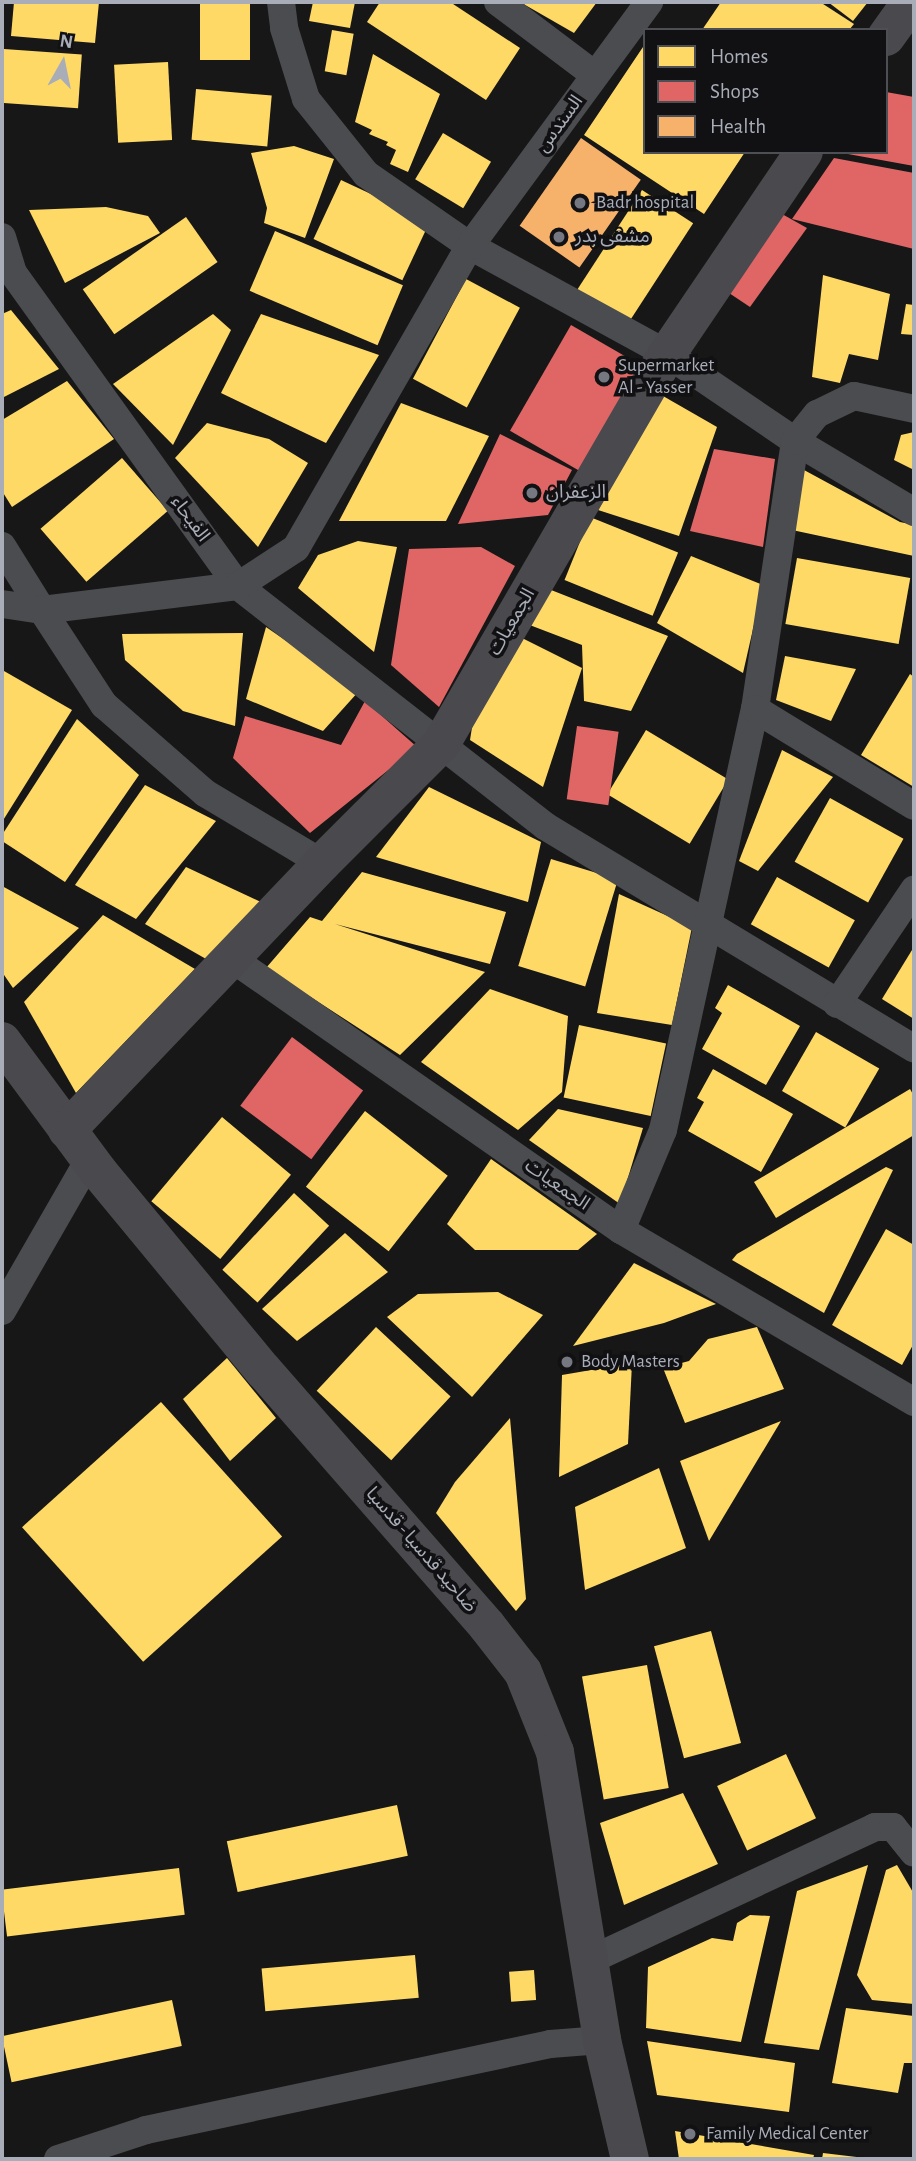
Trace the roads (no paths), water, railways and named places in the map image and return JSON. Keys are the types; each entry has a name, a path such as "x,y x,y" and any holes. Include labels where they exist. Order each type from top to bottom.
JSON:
{"main road":[{"path":"888,34 912,2"},
{"path":"667,354 803,154"},
{"name":"الجمعيات","path":"78,1145 231,958 442,744 667,354"},
{"name":"ضاحيد قدسيا - قدسيا","path":"2,1041 78,1145 263,1370 487,1626 523,1672 555,1752 602,2040 630,2159"}],"street":[{"path":"281,2 284,29 306,99 366,174 470,246 667,354 795,441 914,512"},
{"path":"498,2 595,75"},
{"name":"السندس","path":"238,586 296,548 470,246 649,2"},
{"name":"الفيحاء","path":"2,237 7,275 238,586 442,744"},
{"path":"621,1230 663,1130 755,709 795,441 817,414 854,396 914,409"},
{"path":"2,546 104,705 205,793 322,863"},
{"path":"2,604 42,610 238,586"},
{"path":"755,709 914,806"},
{"path":"442,744 545,826 914,1049"},
{"path":"837,1004 914,890"},
{"name":"الجمعيات","path":"231,958 621,1230 914,1402"},
{"path":"2,1311 78,1145"},
{"path":"588,1961 875,1827 892,1827 914,1853"},
{"path":"58,2159 146,2130 550,2044 602,2040"}],"place":[{"name":"Badr hospital","path":"580,203"},
{"name":"مشفى بدر","path":"559,237"},
{"name":"Supermarket Al - Yasser","path":"604,377"},
{"name":"الزعفران","path":"532,493"},
{"name":"Body Masters","path":"567,1362"},
{"name":"Family Medical Center","path":"690,2134"}]}
